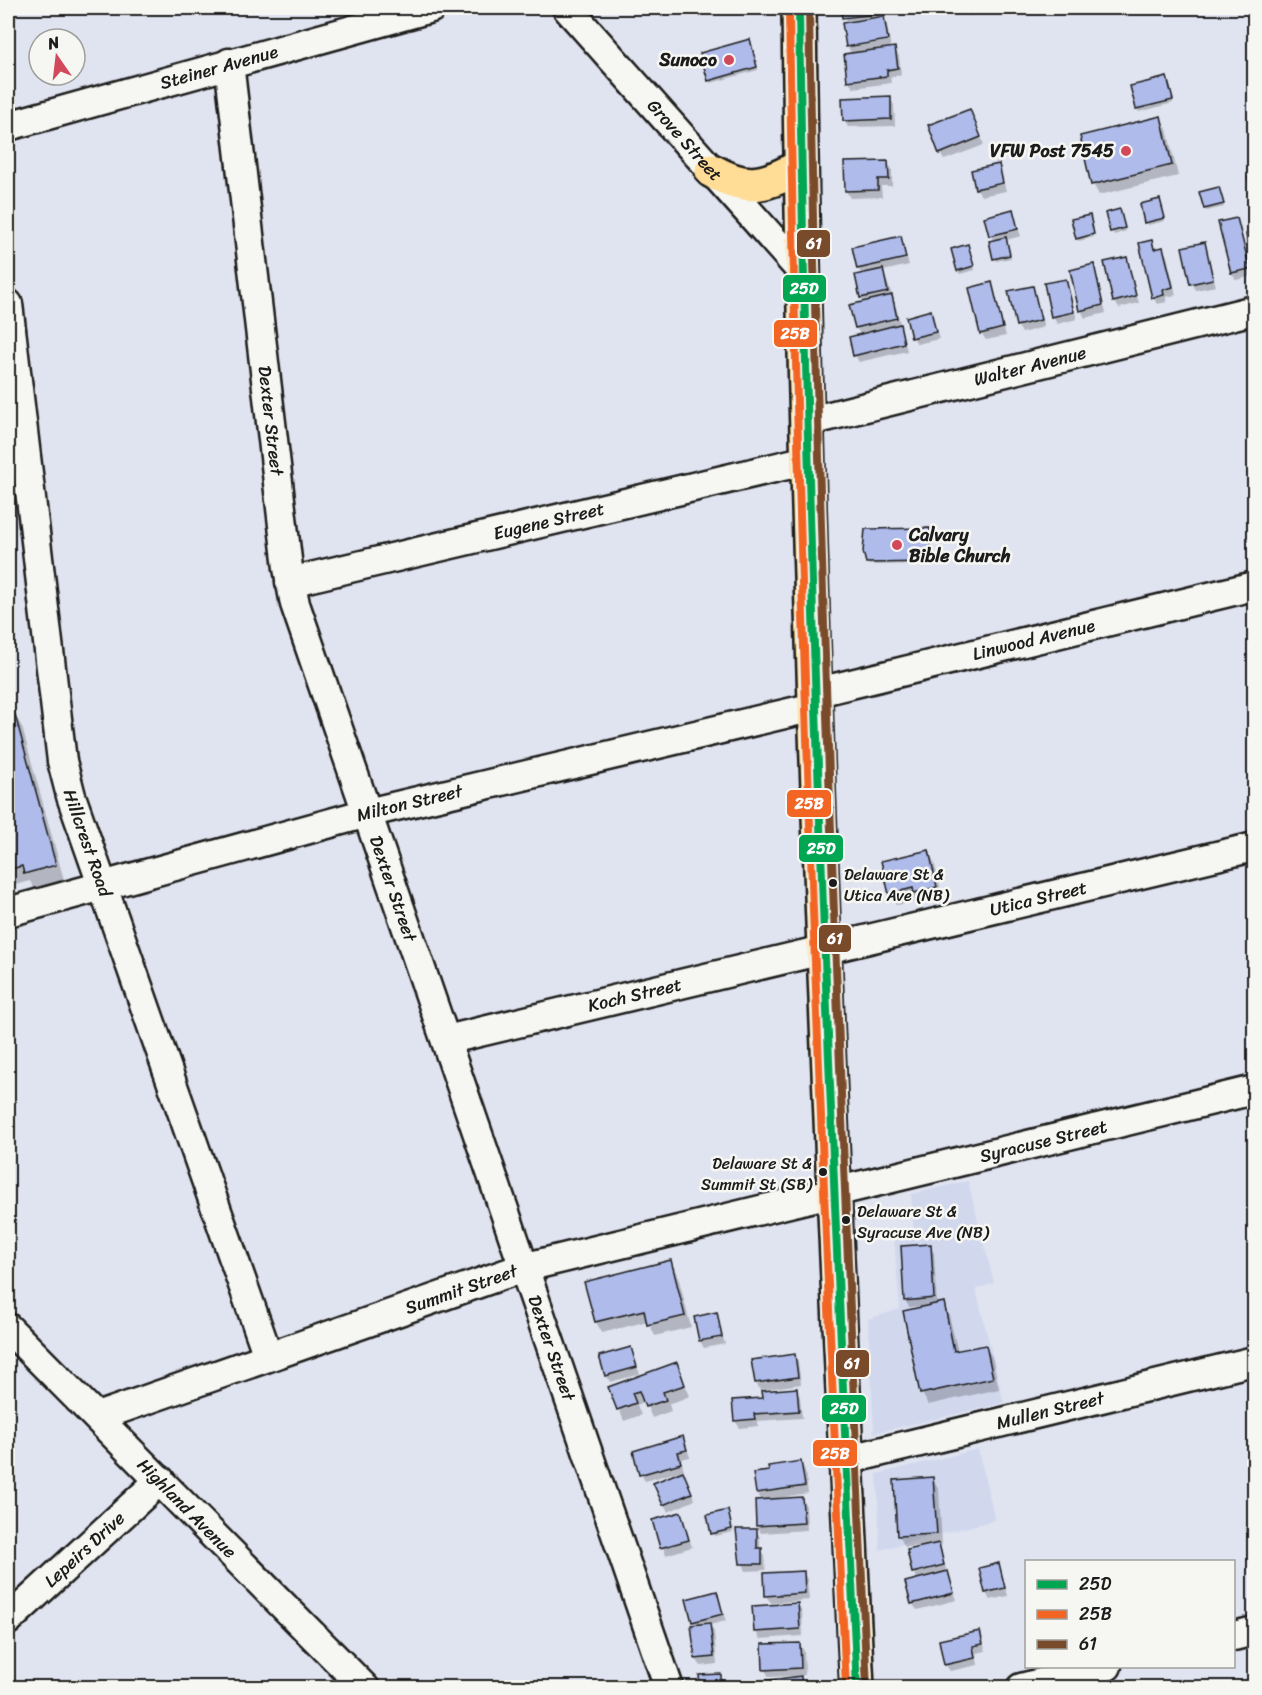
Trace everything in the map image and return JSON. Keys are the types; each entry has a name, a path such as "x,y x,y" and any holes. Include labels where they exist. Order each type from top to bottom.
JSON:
{"main road":[{"path":"799,8 802,273 822,952 857,1688"},
{"path":"712,171 732,182 751,185 773,181 801,166"}],"street":[{"name":"Steiner Avenue","path":"8,126 431,8"},
{"name":"Grove Street","path":"567,8 802,273"},
{"name":"Dexter Street","path":"229,63 290,582 295,604 446,1040 522,1268 669,1688"},
{"name":"Hillcrest Road","path":"8,304 62,760 71,796 101,886 268,1356"},
{"name":"Walter Avenue","path":"807,422 1254,310"},
{"name":"Eugene Street","path":"290,582 808,460"},
{"name":"Linwood Avenue","path":"814,700 1254,586"},
{"name":"Milton Street","path":"8,912 367,813 814,700"},
{"name":"Utica Street","path":"822,952 1254,847"},
{"name":"Koch Street","path":"446,1040 822,952"},
{"name":"Syracuse Street","path":"833,1193 1254,1090"},
{"name":"Summit Street","path":"97,1417 522,1268 833,1193"},
{"name":"Highland Avenue","path":"8,1328 365,1688"},
{"name":"Mullen Street","path":"846,1460 1254,1361"},
{"name":"Lepeirs Drive","path":"8,1620 160,1480"},
{"path":"1235,1635 1254,1630"},
{"path":"1021,1688 1099,1668"}],"shaded area":[{"path":"968,1181 994,1283 976,1289 1004,1403 874,1433 868,1319 900,1309 894,1240 914,1236 911,1194"},
{"path":"978,1449 995,1520 880,1550 877,1474"}],"building":[{"path":"841,8 876,8 877,14 842,18"},
{"path":"964,8 986,8 986,9 965,13"},
{"path":"884,16 888,40 846,47 842,23"},
{"name":"Sunoco","path":"750,39 757,67 708,81 700,53"},
{"path":"895,47 898,68 887,70 887,76 847,81 844,54"},
{"path":"1167,77 1173,100 1136,109 1130,86"},
{"path":"891,96 891,119 843,121 842,98"},
{"path":"970,109 981,137 939,154 928,125"},
{"name":"VFW Post 7545","path":"1161,116 1172,165 1091,185 1080,136"},
{"path":"888,161 889,179 878,179 878,190 845,191 844,162"},
{"path":"999,164 1003,183 975,189 971,170"},
{"path":"1254,176 1254,193 1252,193 1248,178"},
{"path":"1219,187 1224,204 1204,209 1199,192"},
{"path":"1160,199 1165,218 1144,223 1140,204"},
{"path":"1013,209 1018,229 989,236 984,217"},
{"path":"1120,209 1125,228 1110,232 1105,213"},
{"path":"1090,215 1094,234 1076,239 1071,219"},
{"path":"1237,218 1250,269 1231,273 1218,222"},
{"path":"1254,232 1254,267 1253,267 1246,234"},
{"path":"901,236 906,258 857,269 852,247"},
{"path":"1006,237 1010,255 993,259 989,241"},
{"path":"1152,240 1154,249 1163,247 1173,287 1163,290 1164,295 1152,298 1139,243"},
{"path":"1205,242 1213,279 1190,284 1182,247"},
{"path":"968,244 974,266 957,271 951,249"},
{"path":"1127,257 1136,296 1113,302 1104,262"},
{"path":"1094,264 1103,305 1079,311 1070,270"},
{"path":"883,269 888,292 860,298 855,275"},
{"path":"1066,279 1074,312 1051,317 1044,283"},
{"path":"992,282 1003,328 980,334 969,288"},
{"path":"1033,286 1041,320 1016,326 1008,291"},
{"path":"892,295 897,318 855,328 849,305"},
{"path":"931,310 936,332 911,338 906,317"},
{"path":"900,324 904,343 853,356 849,337"},
{"name":"Calvary Bible Church","path":"930,528 930,562 866,563 863,552 865,529"},
{"path":"14,711 56,865 24,874 22,866 8,870 8,712"},
{"path":"929,850 937,887 914,893 913,888 889,894 881,861"},
{"path":"931,1244 934,1298 904,1301 901,1246"},
{"path":"671,1260 685,1316 647,1325 644,1310 595,1322 584,1282"},
{"path":"944,1302 954,1351 986,1345 993,1378 920,1394 903,1311"},
{"path":"717,1312 722,1337 699,1341 694,1317"},
{"path":"631,1347 637,1367 605,1376 599,1356"},
{"path":"795,1354 798,1377 755,1383 751,1360"},
{"path":"677,1362 685,1385 663,1392 666,1400 645,1407 639,1391 632,1393 636,1403 617,1410 608,1387"},
{"path":"797,1388 799,1411 754,1414 755,1419 734,1421 732,1400 762,1398 761,1391"},
{"path":"683,1436 687,1450 678,1452 681,1463 639,1475 633,1451"},
{"path":"801,1461 805,1486 756,1493 753,1473 769,1471 768,1466"},
{"path":"683,1471 692,1493 663,1505 653,1483"},
{"path":"933,1477 937,1534 897,1536 894,1480"},
{"path":"802,1497 804,1523 756,1526 755,1500"},
{"path":"728,1510 732,1529 711,1534 707,1515"},
{"path":"681,1512 689,1540 660,1548 652,1520"},
{"path":"736,1529 757,1529 757,1548 762,1548 762,1564 740,1564"},
{"path":"939,1543 944,1565 912,1573 907,1550"},
{"path":"999,1563 1005,1588 985,1593 979,1568"},
{"path":"804,1571 805,1593 765,1596 764,1573"},
{"path":"948,1571 954,1593 911,1604 905,1582"},
{"path":"717,1591 723,1614 692,1622 686,1599"},
{"path":"798,1603 800,1629 754,1632 752,1606"},
{"path":"710,1623 714,1657 695,1659 691,1625"},
{"path":"980,1631 983,1644 973,1646 975,1658 944,1665 939,1640"},
{"path":"800,1643 801,1668 763,1670 762,1644"},
{"path":"721,1674 721,1688 700,1688 699,1675"},
{"path":"801,1676 802,1688 763,1688 762,1681"}],"transit line":[{"name":"25B","path":"789,8 798,428 811,848 846,1688"},
{"name":"25D","path":"799,8 808,428 821,848 857,1688"},
{"name":"61","path":"809,8 824,638 867,1688"}],"place":[{"name":"Sunoco","path":"729,60"},
{"name":"VFW Post 7545","path":"1126,151"},
{"name":"Calvary Bible Church","path":"897,545"},
{"name":"Delaware St & Utica Ave (NB)","path":"833,883"},
{"name":"Delaware St & Summit St (SB)","path":"823,1172"},
{"name":"Delaware St & Syracuse Ave (NB)","path":"846,1220"}]}
